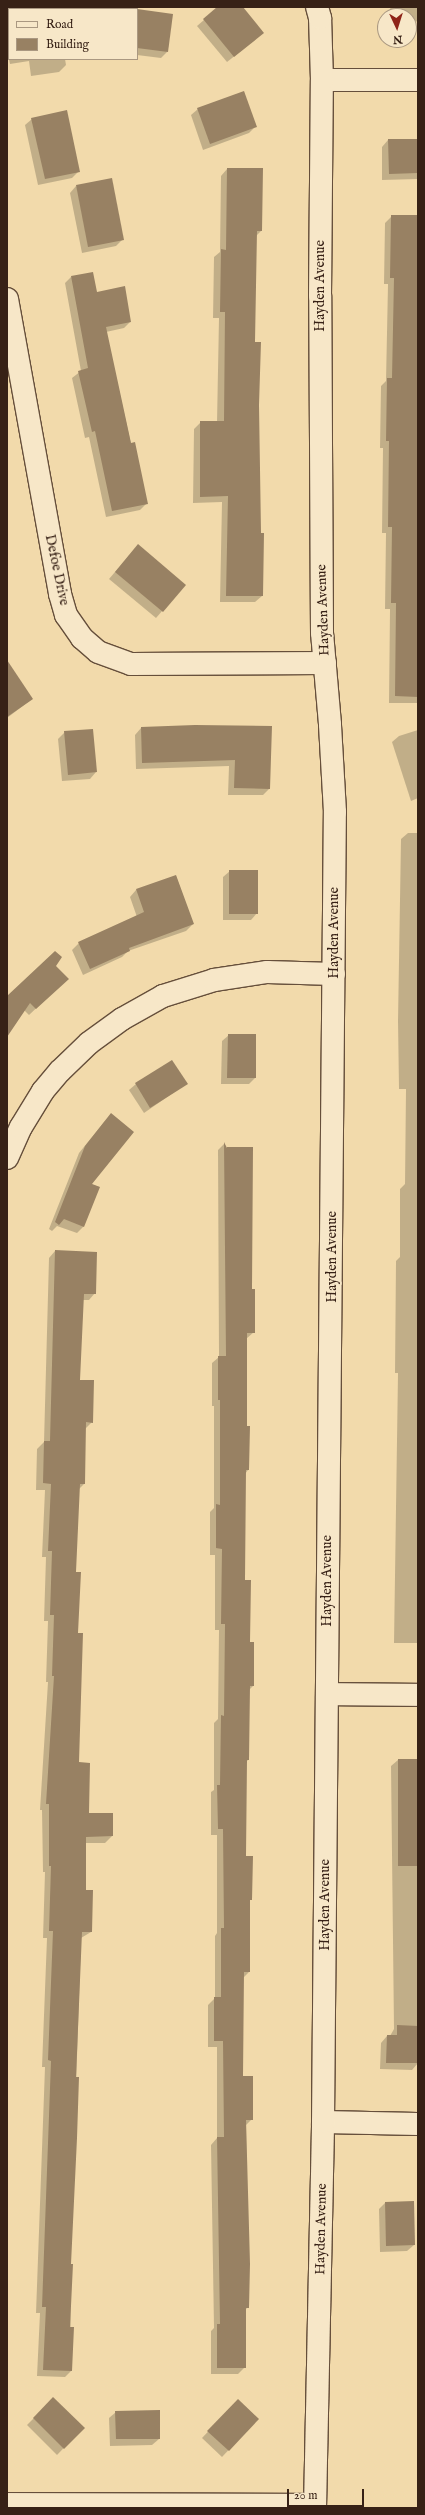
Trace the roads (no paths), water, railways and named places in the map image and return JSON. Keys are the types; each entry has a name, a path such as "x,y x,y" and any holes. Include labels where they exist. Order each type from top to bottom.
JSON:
{"street":[{"name":"Hayden Avenue","path":"315,2507 323,2122 335,812 322,633 320,304 322,80 320,18 317,7"},
{"path":"322,80 418,80"},
{"name":"Defoe Drive","path":"7,299 60,594 66,615 82,638 98,652 131,664 325,663"},
{"path":"7,1158 32,1109 60,1071 89,1043 122,1019 163,996 214,980 267,972 334,974"},
{"path":"327,1694 418,1695"},
{"path":"323,2122 418,2124"},
{"path":"7,2504 315,2507"}]}
